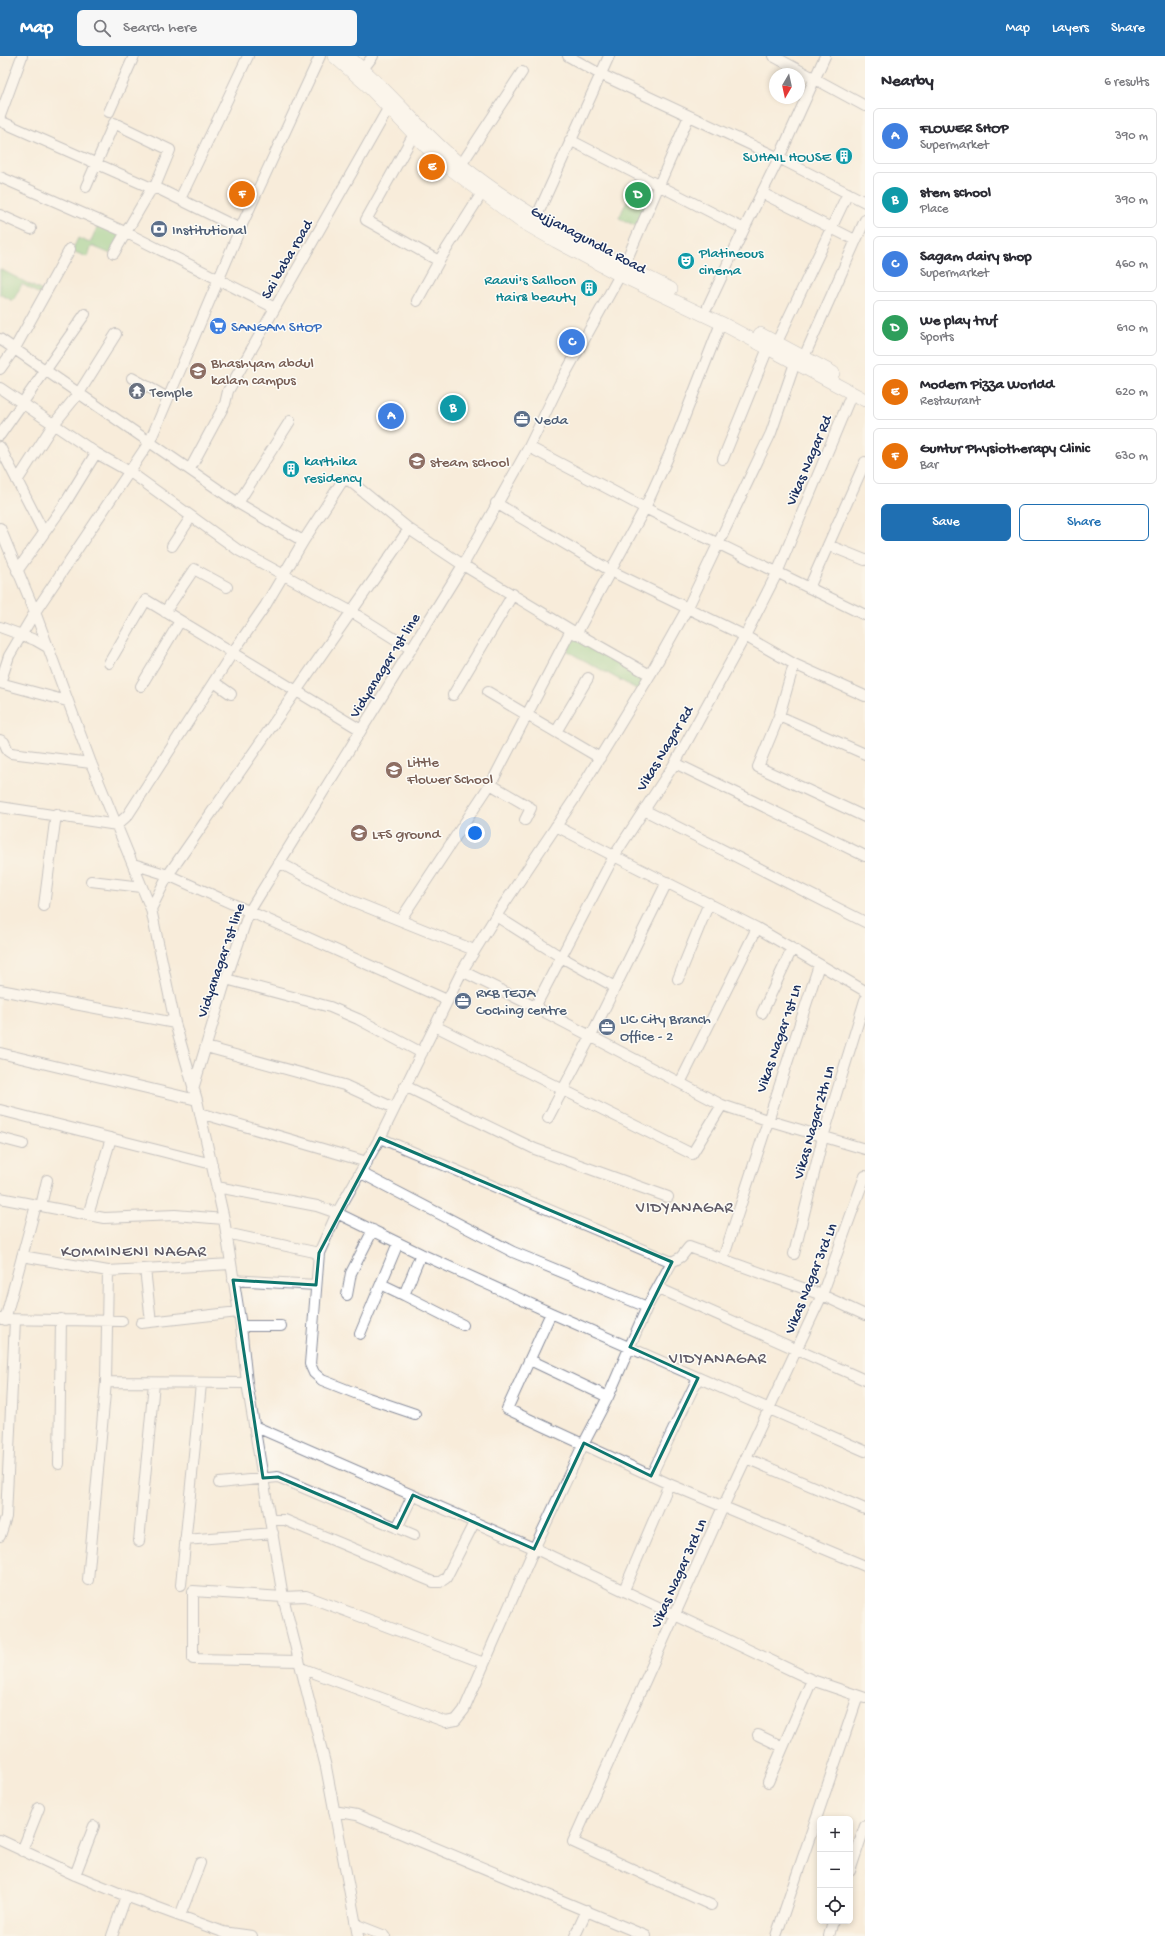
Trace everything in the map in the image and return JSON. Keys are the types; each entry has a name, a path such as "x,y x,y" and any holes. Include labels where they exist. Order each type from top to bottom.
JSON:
{"main road":[{"name":"Gujjanagundla Road","path":"334,56 366,84 439,160 482,193 532,228 622,270 708,306 772,345"},
{"name":"Gujjanagundla Road","path":"347,56 395,99 431,138 461,165 536,218 622,270 721,323 799,357 859,392 865,400"}],"street":[{"path":"0,116 22,56"},
{"path":"109,112 134,56"},
{"path":"180,199 248,56"},
{"path":"67,701 0,683 9,656 35,612 150,441 240,229 320,56"},
{"path":"363,69 373,56"},
{"path":"568,56 600,74 779,158 865,202"},
{"path":"536,218 609,56"},
{"path":"773,56 865,106"},
{"path":"708,306 779,158 825,56"},
{"path":"461,165 522,72"},
{"name":"Sai baba road","path":"190,469 225,404 228,391 389,108"},
{"name":"Vidyanagar 1st line","path":"193,1089 226,979 249,912 463,565 496,503 529,447 559,385 622,270 689,116"},
{"path":"0,121 154,189 159,189 240,229"},
{"path":"86,187 114,123 170,150 154,189 150,191 114,253"},
{"path":"414,134 366,220 439,261"},
{"path":"570,140 744,229"},
{"path":"0,178 125,232 275,308"},
{"path":"417,301 439,261 482,193"},
{"path":"762,193 855,240"},
{"path":"723,459 772,345 848,193"},
{"path":"0,215 31,229"},
{"path":"415,1414 365,1397 322,1380 314,1373 310,1364 319,1253 337,1213 380,1138 462,971 496,916 600,758 650,675 688,607 771,433 799,357 865,220"},
{"path":"0,368 15,348 70,249"},
{"path":"0,435 85,314"},
{"path":"401,919 490,784 526,715 646,508 673,446 721,323"},
{"path":"17,481 53,425 79,393 116,334"},
{"path":"0,339 238,503 303,541"},
{"path":"132,378 168,398"},
{"path":"0,388 96,453 130,472 238,550 352,612 411,649"},
{"name":"Vikas Nagar Rd","path":"536,1007 614,856 675,763 745,636 777,574 859,392"},
{"path":"238,503 290,421"},
{"path":"0,447 44,533"},
{"path":"529,447 718,545 865,615"},
{"path":"17,572 64,505 96,453"},
{"path":"809,588 865,462"},
{"path":"117,825 128,815 233,652 265,606 303,541 343,480 346,479 409,529 463,565 513,594 573,632 650,675"},
{"path":"496,503 611,570 745,636 794,664 865,696"},
{"path":"172,546 191,517"},
{"path":"0,528 49,648 67,701 91,763 151,909 175,1023 197,1100 224,1219 241,1326 247,1383 283,1597 326,1767 358,1936"},
{"path":"151,909 168,875 409,529"},
{"path":"828,545 865,560"},
{"path":"165,612 194,569 227,587"},
{"path":"453,695 513,594"},
{"path":"109,663 146,600 361,730"},
{"path":"141,686 180,621"},
{"path":"0,627 35,640 49,648"},
{"path":"794,664 778,716 758,767 865,817"},
{"path":"556,732 588,678"},
{"path":"214,682 231,694"},
{"path":"488,692 600,758"},
{"path":"778,716 865,754"},
{"path":"0,740 4,742 11,753 91,763"},
{"path":"675,763 865,856"},
{"path":"490,784 532,808 525,820"},
{"path":"0,807 56,814 117,825"},
{"path":"644,810 865,922"},
{"path":"44,906 56,814"},
{"path":"556,826 709,902 757,928 819,966 865,991"},
{"path":"280,863 352,901 401,919 474,950"},
{"path":"133,864 168,875 447,1000"},
{"path":"92,881 142,887"},
{"path":"548,1118 591,1036 667,882"},
{"path":"678,980 709,902"},
{"path":"496,916 562,957 615,987"},
{"path":"680,1083 757,928"},
{"path":"762,1013 792,949"},
{"name":"Vikas Nagar 1st Ln","path":"723,1259 767,1120 819,966"},
{"path":"462,971 536,1007 722,1105 865,1149"},
{"path":"226,979 330,1007 358,1019 422,1053"},
{"path":"0,990 175,1023"},
{"name":"Vikas Nagar 2th Ln","path":"794,1254 823,1137 865,1000"},
{"path":"435,1026 692,1154 722,1105"},
{"path":"206,1047 344,1085 394,1108"},
{"path":"0,1053 197,1100"},
{"path":"406,1086 535,1149 668,1197"},
{"path":"0,1112 212,1164"},
{"path":"200,1113 367,1162"},
{"path":"0,1138 23,1144"},
{"path":"88,1215 111,1138"},
{"path":"380,1138 672,1262"},
{"path":"361,1173 514,1252 647,1308"},
{"name":"Vikas Nagar 3rd Ln","path":"711,1905 573,1842 676,1616 723,1507 822,1295 865,1176"},
{"path":"0,1536 6,1517 6,1320 22,1256 47,1180"},
{"path":"217,1187 317,1206 337,1213 421,1254 551,1313 865,1451"},
{"path":"0,1198 104,1218 175,1214 224,1219"},
{"path":"347,1295 351,1273 373,1230"},
{"path":"226,1233 319,1253"},
{"path":"360,1334 398,1243"},
{"path":"484,1663 306,1596 283,1597 193,1591 193,1659 300,1665 446,1722 456,1720 464,1710 534,1549 584,1443 608,1397 647,1308 672,1262 681,1257 689,1247 822,1295 865,1315"},
{"path":"404,1295 421,1254"},
{"path":"22,1256 108,1271 231,1264"},
{"path":"145,1269 146,1323 238,1312"},
{"path":"88,1580 106,1382 108,1271"},
{"path":"233,1280 316,1285"},
{"path":"381,1284 463,1325"},
{"path":"658,1288 865,1380"},
{"path":"551,1313 507,1409 584,1443 669,1484 865,1566"},
{"path":"6,1320 61,1319 122,1321"},
{"path":"59,1464 61,1319"},
{"path":"241,1326 281,1326"},
{"path":"530,1360 608,1397"},
{"path":"651,1476 698,1378"},
{"path":"106,1382 201,1384 247,1383"},
{"path":"139,1541 154,1383"},
{"path":"181,1585 201,1384"},
{"path":"254,1426 534,1549 624,1590 812,1680 861,1697 776,1936"},
{"path":"746,1458 865,1509"},
{"path":"219,1482 278,1477 414,1535"},
{"path":"624,1590 669,1484"},
{"path":"397,1528 413,1495"},
{"path":"270,1520 286,1520 433,1582 440,1582 446,1578 474,1523"},
{"path":"185,1540 273,1533"},
{"path":"768,1782 812,1680"},
{"path":"758,1735 784,1747"},
{"path":"22,1851 39,1808"},
{"path":"334,1811 357,1815 646,1936"},
{"path":"75,1875 94,1826"},
{"path":"853,1862 865,1826"},
{"path":"0,1840 75,1875 126,1896 223,1932 252,1936"},
{"path":"180,1916 200,1863"},
{"path":"112,1936 126,1896"},
{"path":"575,1936 587,1910"},
{"path":"828,1936 833,1924"},
{"path":"357,1925 385,1936"}],"highlighted area":[{"path":"380,1138 672,1262 630,1347 698,1378 651,1476 584,1443 534,1549 413,1495 397,1528 278,1477 263,1478 233,1280 316,1285 319,1253"}],"green space":[{"path":"636,181 653,187 636,226 619,218"},
{"path":"99,223 121,233 111,254 92,246 87,257 72,251 78,238 90,243"},
{"path":"0,269 46,293 44,297 22,284 13,301 0,294"},
{"path":"576,634 650,675 640,691 567,651"}],"place":[{"name":"SUHAIL HOUSE","path":"844,156"},
{"name":"Modern Pizza Worldd","path":"432,167"},
{"name":"Guntur Physiotherapy Clinic","path":"242,194"},
{"name":"We play truf","path":"638,195"},
{"name":"Institutional","path":"159,229"},
{"name":"Platineous cinema","path":"686,261"},
{"name":"Raavi's Salloon Hair& beauty","path":"589,288"},
{"name":"SANGAM SHOP","path":"218,326"},
{"name":"Sagam dairy shop","path":"572,342"},
{"name":"Bhashyam abdul kalam campus","path":"198,371"},
{"name":"Temple","path":"137,391"},
{"name":"stem school","path":"453,408"},
{"name":"FLOWER SHOP","path":"391,416"},
{"name":"Veda","path":"522,419"},
{"name":"steam school","path":"417,461"},
{"name":"karthika residency","path":"291,469"},
{"name":"Little Flower School","path":"394,770"},
{"name":"LFS ground","path":"359,833"},
{"name":"RKB TEJA Coching centre","path":"463,1001"},
{"name":"LIC City Branch Office - 2","path":"607,1027"}],"district":[{"name":"VIDYANAGAR","path":"685,1206"},
{"name":"KOMMINENI NAGAR","path":"134,1250"},
{"name":"VIDYANAGAR","path":"718,1357"}]}
